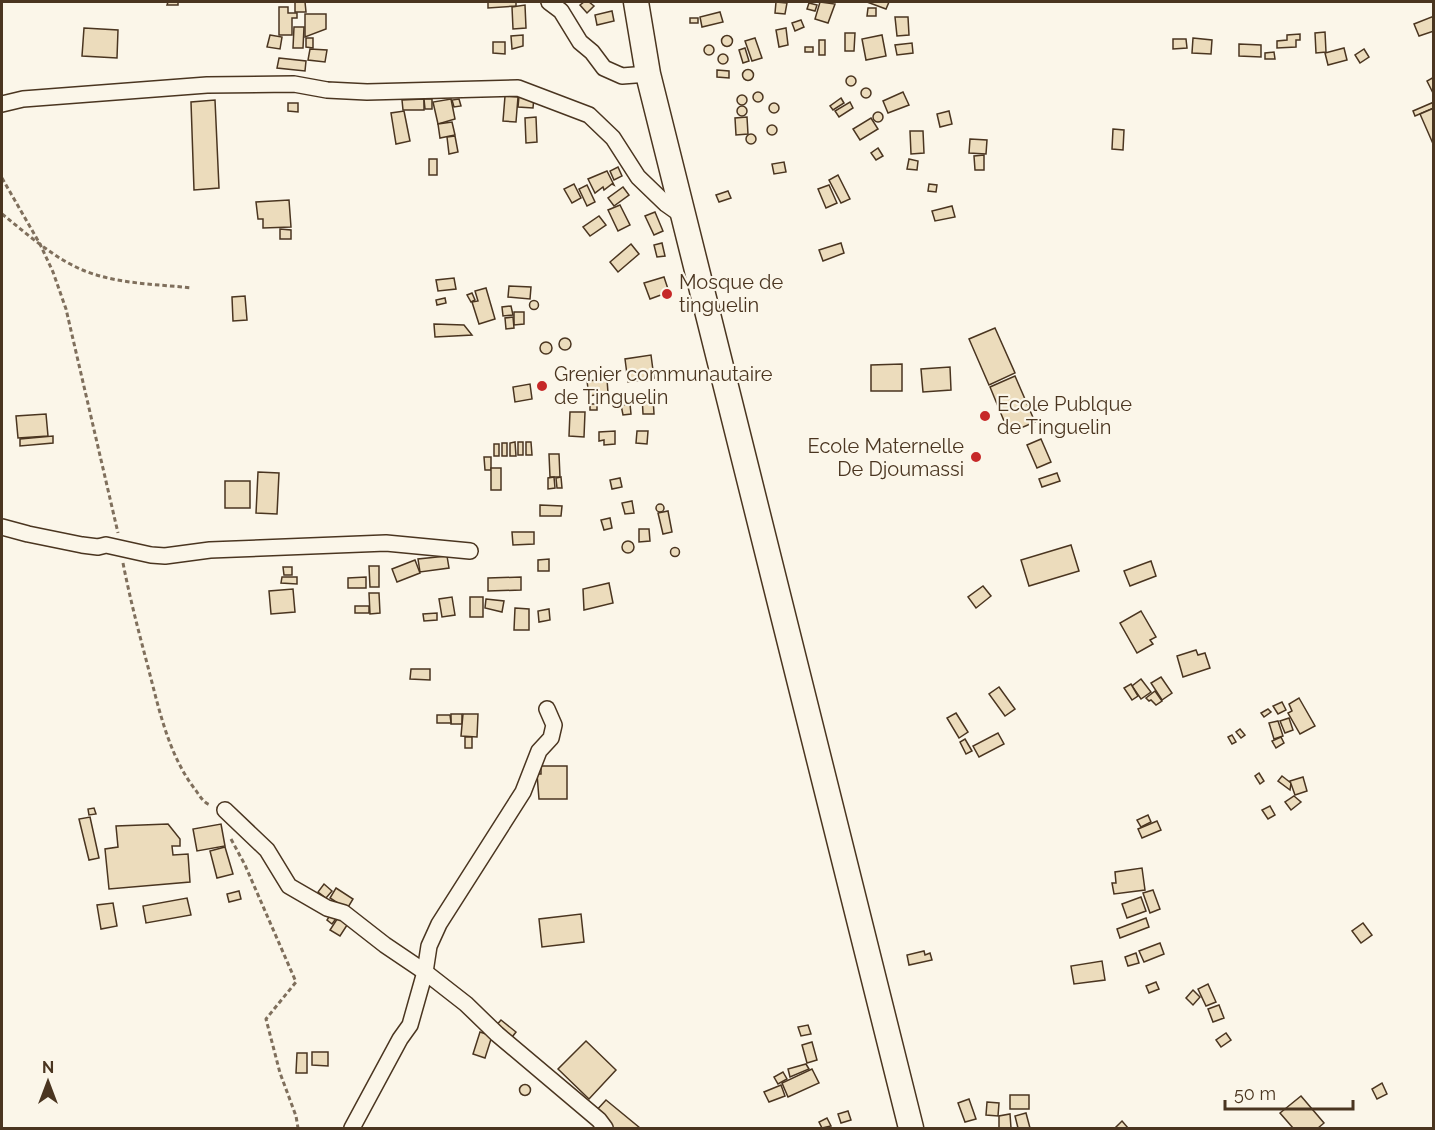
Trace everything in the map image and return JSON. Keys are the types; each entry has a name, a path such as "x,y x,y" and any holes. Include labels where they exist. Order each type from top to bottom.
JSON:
{"main road":[{"path":"636,2 648,74 911,1128"}],"street":[{"path":"549,2 561,11 580,42 592,52 604,68 622,76 648,74"},
{"path":"2,104 23,99 207,85 294,84 327,90 367,92 518,88 589,115 613,138 638,177 666,204 683,216"},
{"path":"2,527 82,545 98,547 106,545 165,556 210,550 386,543 470,551"},
{"path":"352,1128 400,1039 410,1025 425,972 429,946 438,924 523,792 539,751 550,738 554,725 547,708"},
{"path":"225,810 267,850 289,886 327,908 344,913 425,972 466,1004 497,1034 599,1120 605,1128"}],"path":[{"path":"2,178 40,244 66,309 133,612 160,714 171,746 188,779 205,803 225,810 228,834 249,874 296,982 266,1019 298,1128"},
{"path":"2,214 40,244 78,268 127,281 192,288"}],"building":[{"path":"168,2 178,2 178,5 167,5"},
{"path":"295,2 305,2 306,12 295,12"},
{"path":"488,2 516,2 516,6 488,8"},
{"path":"589,2 594,6 587,13 580,5"},
{"path":"776,2 787,3 785,14 775,13"},
{"path":"820,2 835,4 828,23 815,19"},
{"path":"867,2 889,2 886,9"},
{"path":"809,3 817,5 815,11 807,9"},
{"path":"525,5 526,28 513,29 512,7"},
{"path":"279,7 288,7 288,13 297,13 297,18 292,18 292,35 279,35"},
{"path":"868,8 876,8 876,16 867,16"},
{"path":"612,11 614,21 597,25 595,15"},
{"path":"720,12 723,22 702,27 700,17"},
{"path":"305,14 326,14 326,29 305,37"},
{"path":"1434,16 1434,31 1419,36 1414,24"},
{"path":"895,17 908,17 909,35 897,36"},
{"path":"690,18 698,18 698,23 690,23"},
{"path":"801,20 804,27 795,31 792,23"},
{"path":"294,27 304,27 303,48 293,48"},
{"path":"84,28 118,30 117,58 82,56"},
{"path":"786,28 788,45 779,47 776,30"},
{"path":"1325,32 1326,52 1316,53 1315,33"},
{"path":"845,33 855,33 854,51 845,51"},
{"path":"1300,34 1300,40 1296,40 1296,47 1277,48 1277,41 1287,40 1287,35"},
{"path":"270,35 282,37 280,49 267,47"},
{"path":"523,35 523,46 512,49 511,36"},
{"path":"882,35 886,56 866,60 862,39"},
{"path":"727,36 731,37 731,45 727,46 723,45 722,41 723,37"},
{"path":"306,38 313,38 313,48 306,47"},
{"path":"755,38 762,58 752,61 745,41"},
{"path":"1193,38 1212,40 1211,54 1192,53"},
{"path":"1173,39 1186,39 1187,48 1173,49"},
{"path":"819,40 825,40 825,55 819,55"},
{"path":"493,42 505,42 505,54 493,53"},
{"path":"912,43 913,53 897,55 895,45"},
{"path":"1239,44 1261,45 1261,57 1239,56"},
{"path":"709,45 713,46 713,54 709,55 705,54 704,50 705,46"},
{"path":"805,47 813,47 813,52 805,52"},
{"path":"745,48 749,61 743,63 739,50"},
{"path":"1344,48 1347,60 1328,65 1325,53"},
{"path":"310,49 327,50 325,62 308,60"},
{"path":"1364,49 1369,57 1360,63 1355,55"},
{"path":"1274,52 1275,59 1265,59 1265,53"},
{"path":"723,54 727,55 727,63 723,64 719,63 718,59 719,55"},
{"path":"279,58 306,61 305,71 277,68"},
{"path":"717,70 729,71 729,78 717,77"},
{"path":"748,70 752,71 752,79 748,80 744,79 743,75 744,71"},
{"path":"851,76 855,77 855,85 851,86 847,85 846,81 847,77"},
{"path":"1434,77 1434,95 1427,81"},
{"path":"866,88 870,89 870,97 866,98 862,97 861,93 862,89"},
{"path":"758,92 762,93 762,101 758,102 754,101 753,97 754,93"},
{"path":"903,92 909,105 888,113 883,101"},
{"path":"742,95 746,96 746,104 742,105 738,104 737,100 738,96"},
{"path":"505,96 518,97 516,122 503,121"},
{"path":"519,96 534,97 533,108 518,107"},
{"path":"841,98 844,103 833,110 830,106"},
{"path":"424,99 424,110 403,110 402,100"},
{"path":"424,99 432,99 432,109 425,109"},
{"path":"451,99 455,119 438,124 433,102"},
{"path":"459,99 461,106 454,107 452,100"},
{"path":"215,100 219,188 194,190 191,102"},
{"path":"850,102 853,108 839,117 835,111"},
{"path":"1434,102 1434,108 1415,116 1413,111"},
{"path":"288,103 298,103 298,112 288,111"},
{"path":"774,103 778,104 778,112 774,113 770,112 769,108 770,104"},
{"path":"742,106 746,107 746,115 742,116 738,115 737,111 738,107"},
{"path":"1434,108 1434,146 1420,114"},
{"path":"404,111 410,141 396,144 391,113"},
{"path":"949,111 952,124 940,127 937,114"},
{"path":"878,112 882,113 882,121 878,122 874,121 873,117 874,113"},
{"path":"536,117 537,142 526,143 525,118"},
{"path":"747,117 748,134 736,135 735,118"},
{"path":"871,118 878,129 860,140 853,129"},
{"path":"452,122 455,135 440,138 438,124"},
{"path":"772,125 776,126 776,134 772,135 768,134 767,130 768,126"},
{"path":"1113,129 1124,130 1123,150 1112,149"},
{"path":"910,131 923,131 924,153 911,154"},
{"path":"751,134 755,135 755,143 751,144 747,143 746,139 747,135"},
{"path":"455,136 458,152 449,154 447,137"},
{"path":"970,139 987,140 986,154 969,153"},
{"path":"878,148 883,156 876,160 871,153"},
{"path":"984,155 984,170 975,170 974,156"},
{"path":"429,159 437,159 437,175 429,175"},
{"path":"909,159 918,161 917,170 907,169"},
{"path":"784,162 786,172 774,174 772,164"},
{"path":"618,167 622,176 614,180 610,171"},
{"path":"607,171 614,185 604,190 603,187 595,193 588,179"},
{"path":"838,175 850,199 841,203 829,180"},
{"path":"574,184 581,198 572,203 564,189"},
{"path":"929,184 937,185 936,192 928,191"},
{"path":"587,185 595,202 587,206 579,189"},
{"path":"829,185 837,203 826,208 818,189"},
{"path":"623,187 629,195 614,206 608,198"},
{"path":"728,191 731,198 719,202 716,195"},
{"path":"289,200 291,227 263,228 263,219 258,219 256,202"},
{"path":"620,205 630,225 618,231 608,210"},
{"path":"952,206 955,217 935,221 932,211"},
{"path":"655,212 663,231 654,235 645,216"},
{"path":"599,216 606,225 590,236 583,227"},
{"path":"280,229 291,230 291,239 280,239"},
{"path":"662,243 665,256 657,257 654,245"},
{"path":"841,243 844,253 823,261 819,250"},
{"path":"631,244 639,254 618,272 610,262"},
{"path":"664,277 669,292 650,299 644,283"},
{"path":"454,278 456,289 438,291 436,280"},
{"path":"509,286 531,287 530,299 508,297"},
{"path":"486,288 495,319 479,324 472,302 478,301 475,291"},
{"path":"472,293 475,300 471,302 467,295"},
{"path":"245,296 247,320 233,321 232,297"},
{"path":"445,298 446,303 437,305 436,300"},
{"path":"534,300 539,305 534,310 529,305"},
{"path":"511,306 513,315 503,316 502,307"},
{"path":"514,312 524,312 524,324 514,325"},
{"path":"513,317 514,328 506,329 505,318"},
{"path":"434,324 464,325 472,335 435,337"},
{"path":"995,328 1015,373 989,385 969,339"},
{"path":"567,338 571,344 567,350 563,350 559,342"},
{"path":"548,342 552,348 548,354 544,354 540,346"},
{"path":"651,355 654,378 628,382 625,359"},
{"path":"902,364 902,391 871,391 871,365"},
{"path":"950,367 951,390 923,392 921,369"},
{"path":"1015,376 1035,422 1009,433 990,387"},
{"path":"607,379 608,393 589,396 587,381"},
{"path":"530,384 532,399 515,402 513,387"},
{"path":"642,395 646,395 648,399 653,397 654,414 643,414"},
{"path":"590,404 597,404 597,410 590,410"},
{"path":"630,404 631,414 623,415 621,405"},
{"path":"570,412 585,412 584,437 569,436"},
{"path":"46,414 48,436 18,438 16,416"},
{"path":"615,431 615,444 604,445 604,440 599,441 599,432"},
{"path":"637,431 648,431 647,444 636,443"},
{"path":"53,436 53,443 20,446 20,439"},
{"path":"1041,439 1051,462 1037,468 1027,445"},
{"path":"515,442 516,456 510,456 510,443"},
{"path":"518,442 523,442 523,455 518,455"},
{"path":"526,442 531,442 532,455 526,455"},
{"path":"502,443 507,443 507,456 502,456"},
{"path":"494,444 499,444 499,456 494,456"},
{"path":"549,454 559,454 560,477 550,477"},
{"path":"484,457 491,457 491,470 485,470"},
{"path":"491,468 501,468 501,490 491,490"},
{"path":"258,472 279,473 277,514 256,513"},
{"path":"1057,473 1060,481 1042,487 1039,479"},
{"path":"554,477 555,488 548,489 548,478"},
{"path":"561,477 562,488 557,488 556,478"},
{"path":"620,478 622,487 612,489 610,480"},
{"path":"225,481 250,481 250,508 225,508"},
{"path":"632,501 634,513 625,514 622,503"},
{"path":"660,504 664,508 660,512 656,508"},
{"path":"540,505 562,506 561,516 540,516"},
{"path":"668,511 672,532 663,534 658,513"},
{"path":"610,518 612,528 604,530 601,520"},
{"path":"639,529 649,529 650,541 639,542"},
{"path":"512,532 534,532 534,544 513,545"},
{"path":"630,541 634,547 630,553 626,553 622,545"},
{"path":"1071,545 1079,571 1029,586 1021,560"},
{"path":"675,547 680,552 675,557 670,552"},
{"path":"447,556 449,568 420,572 418,559"},
{"path":"549,559 549,571 538,571 538,560"},
{"path":"415,560 420,573 397,582 392,569"},
{"path":"1151,561 1156,576 1130,586 1124,571"},
{"path":"369,566 379,566 379,587 370,587"},
{"path":"283,567 292,567 292,575 284,575"},
{"path":"282,577 297,577 297,584 281,583"},
{"path":"366,577 366,588 348,588 348,578"},
{"path":"521,577 521,590 488,591 488,578"},
{"path":"609,583 613,603 584,610 583,589"},
{"path":"983,586 991,596 976,608 968,597"},
{"path":"293,589 295,612 271,614 269,591"},
{"path":"369,593 379,593 380,613 370,614"},
{"path":"452,597 455,615 442,617 439,599"},
{"path":"470,597 483,597 483,617 470,617"},
{"path":"486,599 504,601 502,612 485,608"},
{"path":"355,606 369,606 369,613 355,613"},
{"path":"515,608 529,609 529,630 514,630"},
{"path":"549,609 550,620 539,622 538,611"},
{"path":"1141,611 1156,637 1150,640 1153,644 1137,653 1120,623"},
{"path":"437,613 437,620 424,621 423,614"},
{"path":"1196,650 1198,655 1205,653 1210,668 1183,677 1177,656"},
{"path":"411,669 430,669 430,680 410,679"},
{"path":"1161,677 1172,693 1162,700 1151,683"},
{"path":"1141,679 1151,692 1141,699 1132,686"},
{"path":"1131,684 1138,696 1132,700 1124,688"},
{"path":"999,687 1015,709 1005,716 989,694"},
{"path":"1155,691 1162,701 1156,705 1146,698"},
{"path":"1299,698 1315,726 1300,734 1288,713 1292,711 1289,704"},
{"path":"1282,702 1286,710 1278,714 1273,706"},
{"path":"1268,709 1271,712 1264,717 1261,713"},
{"path":"956,713 968,732 959,738 947,718"},
{"path":"451,714 462,714 462,724 451,724"},
{"path":"463,714 478,714 477,737 461,736"},
{"path":"437,715 450,715 451,723 437,723"},
{"path":"1289,718 1293,730 1285,733 1280,721"},
{"path":"1278,721 1283,736 1274,739 1269,723"},
{"path":"1240,729 1245,735 1241,738 1236,732"},
{"path":"998,733 1004,744 979,757 973,746"},
{"path":"1232,735 1236,742 1232,744 1228,737"},
{"path":"465,737 472,737 472,748 465,748"},
{"path":"1281,737 1284,743 1276,748 1272,741"},
{"path":"965,739 972,751 966,754 960,742"},
{"path":"541,766 567,766 567,799 539,799 537,774 541,774"},
{"path":"1259,773 1264,781 1260,784 1255,776"},
{"path":"1282,776 1291,783 1290,790 1278,781"},
{"path":"1303,777 1307,791 1295,795 1290,781"},
{"path":"1294,796 1301,802 1291,810 1285,802"},
{"path":"1270,806 1275,815 1268,819 1262,810"},
{"path":"94,808 96,814 89,815 88,809"},
{"path":"1148,815 1151,822 1141,827 1137,820"},
{"path":"90,817 99,858 89,860 79,819"},
{"path":"1157,821 1161,830 1142,838 1138,829"},
{"path":"168,824 180,839 180,846 172,846 173,855 188,854 190,882 109,889 105,849 118,847 116,826"},
{"path":"221,824 225,846 197,851 193,829"},
{"path":"225,847 233,874 217,878 210,851"},
{"path":"1142,868 1145,890 1114,894 1112,883 1116,883 1115,872"},
{"path":"324,884 332,891 326,898 318,892"},
{"path":"336,888 353,899 347,909 330,898"},
{"path":"1153,890 1160,909 1150,913 1143,893"},
{"path":"239,891 241,899 229,902 227,894"},
{"path":"1141,897 1146,911 1127,918 1122,904"},
{"path":"187,898 191,915 146,923 143,906"},
{"path":"113,903 117,926 101,929 97,905"},
{"path":"332,912 338,916 332,924 327,920"},
{"path":"341,913 351,919 340,936 330,930"},
{"path":"581,914 584,942 542,947 539,919"},
{"path":"1146,918 1149,927 1120,938 1117,929"},
{"path":"1363,923 1372,935 1361,943 1352,931"},
{"path":"1160,943 1164,954 1144,962 1139,951"},
{"path":"924,951 925,955 930,953 932,960 909,965 907,955"},
{"path":"1136,953 1139,963 1128,966 1125,957"},
{"path":"1102,961 1105,980 1074,984 1071,966"},
{"path":"1156,982 1159,989 1149,993 1146,986"},
{"path":"1208,984 1216,1002 1206,1006 1198,989"},
{"path":"1193,990 1200,997 1193,1005 1186,998"},
{"path":"1219,1005 1224,1018 1213,1022 1208,1009"},
{"path":"501,1020 516,1032 509,1041 494,1028"},
{"path":"808,1025 811,1034 801,1036 798,1027"},
{"path":"480,1032 492,1036 485,1058 473,1054"},
{"path":"1226,1033 1231,1040 1221,1047 1216,1040"},
{"path":"586,1041 616,1070 589,1099 558,1069"},
{"path":"812,1042 817,1060 807,1063 802,1045"},
{"path":"312,1052 328,1052 328,1066 312,1065"},
{"path":"297,1053 307,1053 307,1073 296,1073"},
{"path":"806,1064 809,1069 790,1077 788,1069"},
{"path":"812,1069 819,1083 788,1097 782,1083"},
{"path":"783,1072 787,1079 778,1084 774,1077"},
{"path":"1382,1083 1387,1094 1377,1099 1372,1089"},
{"path":"525,1084 531,1090 525,1096 519,1090"},
{"path":"781,1085 785,1096 769,1102 764,1092"},
{"path":"1010,1095 1029,1095 1029,1109 1010,1109"},
{"path":"1301,1096 1324,1123 1318,1128 1293,1128 1280,1113"},
{"path":"969,1099 976,1119 965,1122 958,1103"},
{"path":"606,1100 640,1128 614,1128 595,1112"},
{"path":"987,1102 999,1103 998,1116 986,1115"},
{"path":"848,1111 851,1120 841,1123 838,1114"},
{"path":"1026,1113 1030,1128 1018,1128 1015,1116"},
{"path":"1010,1114 1011,1128 999,1128 999,1116"},
{"path":"827,1118 831,1126 822,1128 819,1122"},
{"path":"1122,1121 1128,1128 1115,1128"}],"place":[{"name":"Mosque de tinguelin","path":"667,294"},
{"name":"Grenier communautaire de Tinguelin","path":"542,386"},
{"name":"Ecole Publque de Tinguelin","path":"985,416"},
{"name":"Ecole Maternelle De Djoumassi","path":"976,457"}]}
